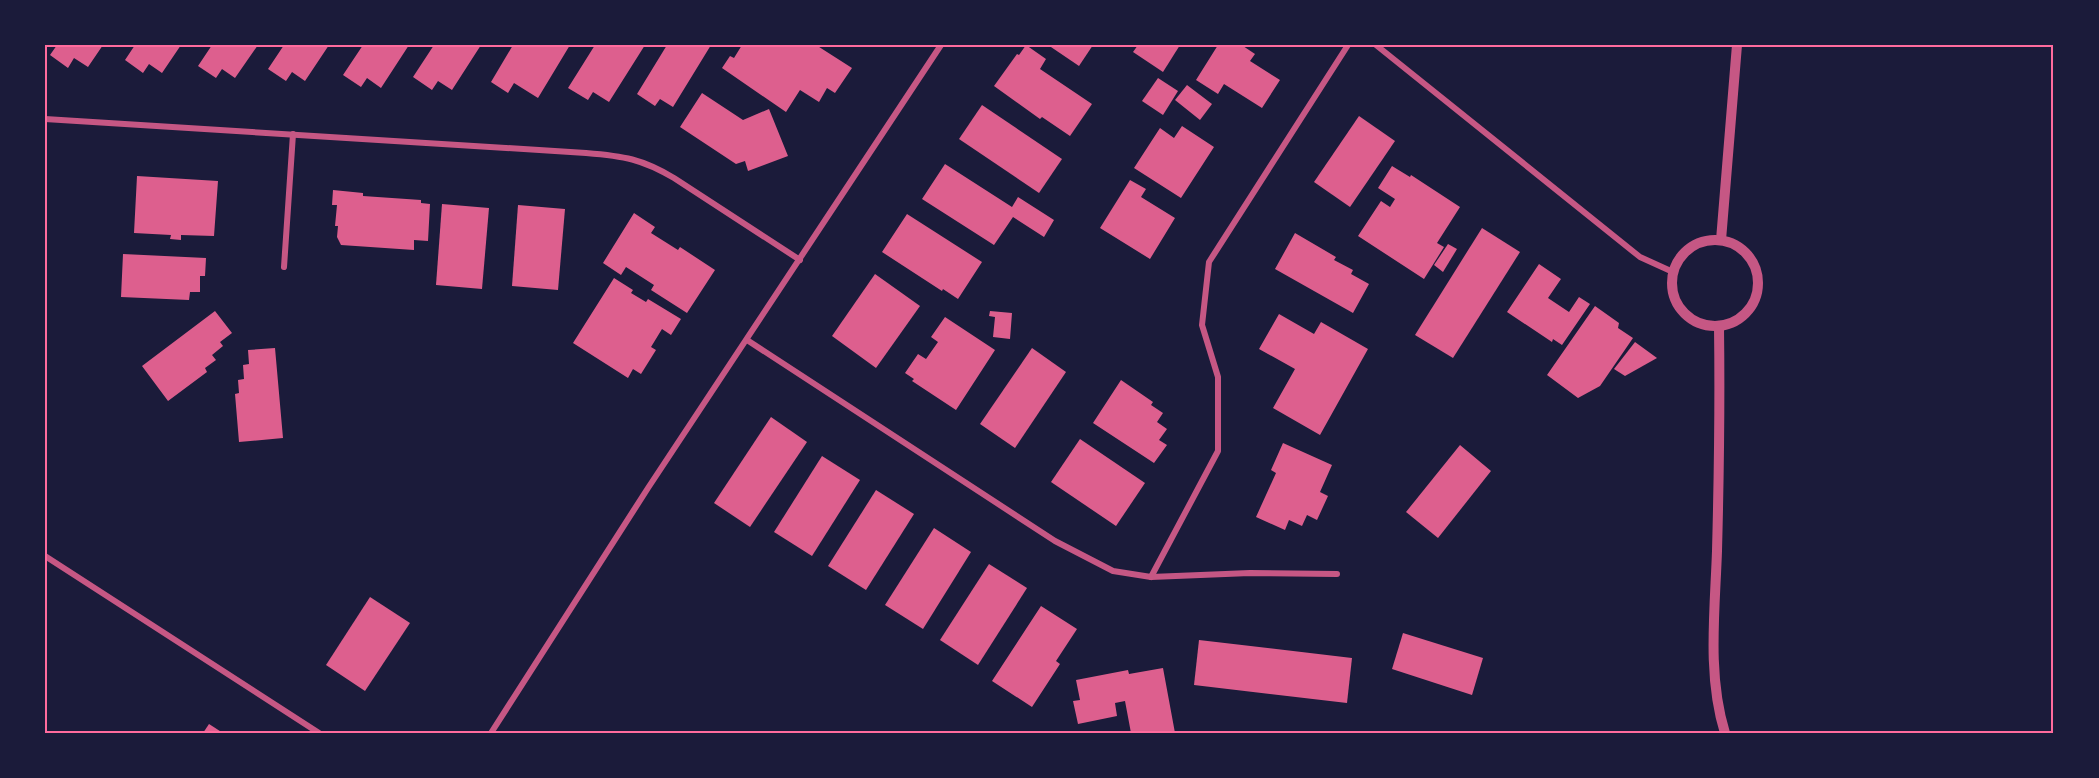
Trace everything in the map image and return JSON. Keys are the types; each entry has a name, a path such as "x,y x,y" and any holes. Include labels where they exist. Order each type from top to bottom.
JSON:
{"street":[{"path":"491,733 655,478 941,45"},
{"path":"1151,577 1218,451 1218,377 1202,325 1209,262 1348,45"},
{"path":"1376,45 1640,257 1673,272"},
{"path":"1721,240 1737,45"},
{"path":"45,119 586,153 634,158 653,165 800,260"},
{"path":"284,267 293,134"},
{"path":"1709,240 1721,240 1735,245 1746,253 1754,264 1758,278 1753,304 1744,315 1732,323 1719,327 1705,326 1682,312 1675,300 1672,286 1673,272 1678,260 1697,244 1709,240"},
{"path":"1719,327 1720,419 1714,646 1718,711 1725,733"},
{"path":"747,340 1055,541 1113,571 1151,577 1250,573 1337,574"},
{"path":"45,556 319,733"}],"building":[{"path":"57,45 103,45 88,67 74,58 68,68 50,55"},
{"path":"135,45 181,45 162,73 149,64 143,73 125,60"},
{"path":"212,45 258,45 235,78 222,69 216,78 198,66"},
{"path":"284,45 329,45 305,81 292,72 286,81 268,69"},
{"path":"363,45 409,45 381,88 367,78 361,87 343,75"},
{"path":"434,45 481,45 452,90 438,81 432,90 413,77"},
{"path":"513,45 570,45 538,98 514,83 508,93 491,82"},
{"path":"595,45 645,45 609,102 593,92 588,100 568,88"},
{"path":"667,45 711,45 673,107 660,99 655,106 637,94"},
{"path":"742,45 816,45 852,68 835,93 827,88 819,102 800,90 786,112 722,68 730,56 734,58"},
{"path":"1026,45 1046,59 1040,69 1092,104 1070,136 1042,117 1040,119 994,86"},
{"path":"1048,45 1093,45 1079,66"},
{"path":"1138,45 1180,45 1163,72 1133,52"},
{"path":"1218,45 1244,45 1255,54 1250,61 1280,80 1262,108 1224,84 1218,94 1196,80"},
{"path":"1158,78 1178,91 1163,115 1142,101"},
{"path":"1187,85 1212,104 1200,120 1175,100"},
{"path":"702,93 743,120 769,109 788,156 748,171 745,161 736,164 680,127"},
{"path":"982,105 1062,159 1039,193 959,139"},
{"path":"1359,116 1395,141 1350,207 1314,182"},
{"path":"1182,126 1214,147 1181,198 1134,168 1160,128 1174,138"},
{"path":"945,164 1012,207 1018,197 1054,220 1044,237 1013,217 994,245 922,199"},
{"path":"1392,166 1410,177 1411,175 1460,207 1437,243 1444,247 1424,279 1358,236 1381,201 1390,207 1395,199 1378,188"},
{"path":"137,176 218,181 214,236 181,235 181,240 170,239 171,235 134,233"},
{"path":"1130,180 1146,189 1141,197 1175,218 1150,259 1100,228"},
{"path":"333,190 363,193 363,196 421,200 421,203 430,204 428,241 414,240 414,250 341,245 337,237 338,226 335,226 337,205 332,205"},
{"path":"442,204 489,208 482,289 436,285"},
{"path":"518,205 565,209 558,290 512,286"},
{"path":"634,213 655,227 651,233 678,250 680,247 715,270 687,313 651,290 654,285 626,267 621,275 603,263"},
{"path":"907,214 982,262 958,299 882,252"},
{"path":"1482,228 1520,252 1453,358 1415,335"},
{"path":"1295,233 1336,257 1334,260 1353,270 1351,274 1369,284 1353,313 1275,269"},
{"path":"1448,244 1457,249 1443,272 1434,265"},
{"path":"123,254 206,258 205,276 200,276 200,292 190,292 189,300 121,297"},
{"path":"1539,264 1561,279 1548,298 1569,312 1579,297 1590,304 1562,345 1553,339 1552,342 1507,312"},
{"path":"875,274 920,306 876,368 832,336"},
{"path":"614,278 633,290 631,293 646,302 648,299 681,319 671,335 662,329 651,347 656,350 641,374 633,369 628,378 573,343"},
{"path":"1595,306 1619,323 1618,328 1633,338 1600,386 1578,398 1547,375"},
{"path":"215,311 232,333 220,342 223,346 212,355 216,360 205,368 207,372 168,401 142,366"},
{"path":"990,311 1012,313 1010,339 993,337 995,317 989,316"},
{"path":"1279,314 1314,334 1321,322 1368,349 1320,435 1273,408 1295,369 1259,349"},
{"path":"945,317 995,350 956,410 912,381 914,379 905,373 918,354 926,359 938,342 931,337"},
{"path":"1635,342 1657,358 1625,376 1614,369"},
{"path":"275,348 283,438 239,442 235,394 239,393 238,380 244,379 243,365 249,364 248,350"},
{"path":"1032,348 1066,372 1015,448 980,424"},
{"path":"1121,380 1153,402 1151,405 1163,413 1157,422 1167,429 1159,440 1167,445 1154,463 1093,423"},
{"path":"771,417 807,442 750,527 714,503"},
{"path":"1080,439 1145,483 1116,526 1051,482"},
{"path":"1283,443 1332,465 1320,492 1328,496 1317,520 1307,515 1302,526 1289,520 1285,530 1256,517 1276,473 1271,470"},
{"path":"1460,445 1491,471 1438,538 1406,512"},
{"path":"822,456 860,480 812,556 774,532"},
{"path":"876,490 914,514 866,590 828,566"},
{"path":"934,528 971,552 923,629 885,605"},
{"path":"989,564 1027,588 978,665 940,640"},
{"path":"370,597 410,623 365,691 326,665"},
{"path":"1041,606 1077,629 1056,661 1060,664 1032,707 992,681"},
{"path":"1403,633 1483,658 1472,695 1392,669"},
{"path":"1199,640 1352,658 1347,703 1194,685"},
{"path":"1163,668 1175,733 1131,733 1125,701 1115,703 1117,716 1078,724 1073,701 1080,700 1076,680 1128,670 1129,674"},
{"path":"209,724 223,733 203,733"}]}
